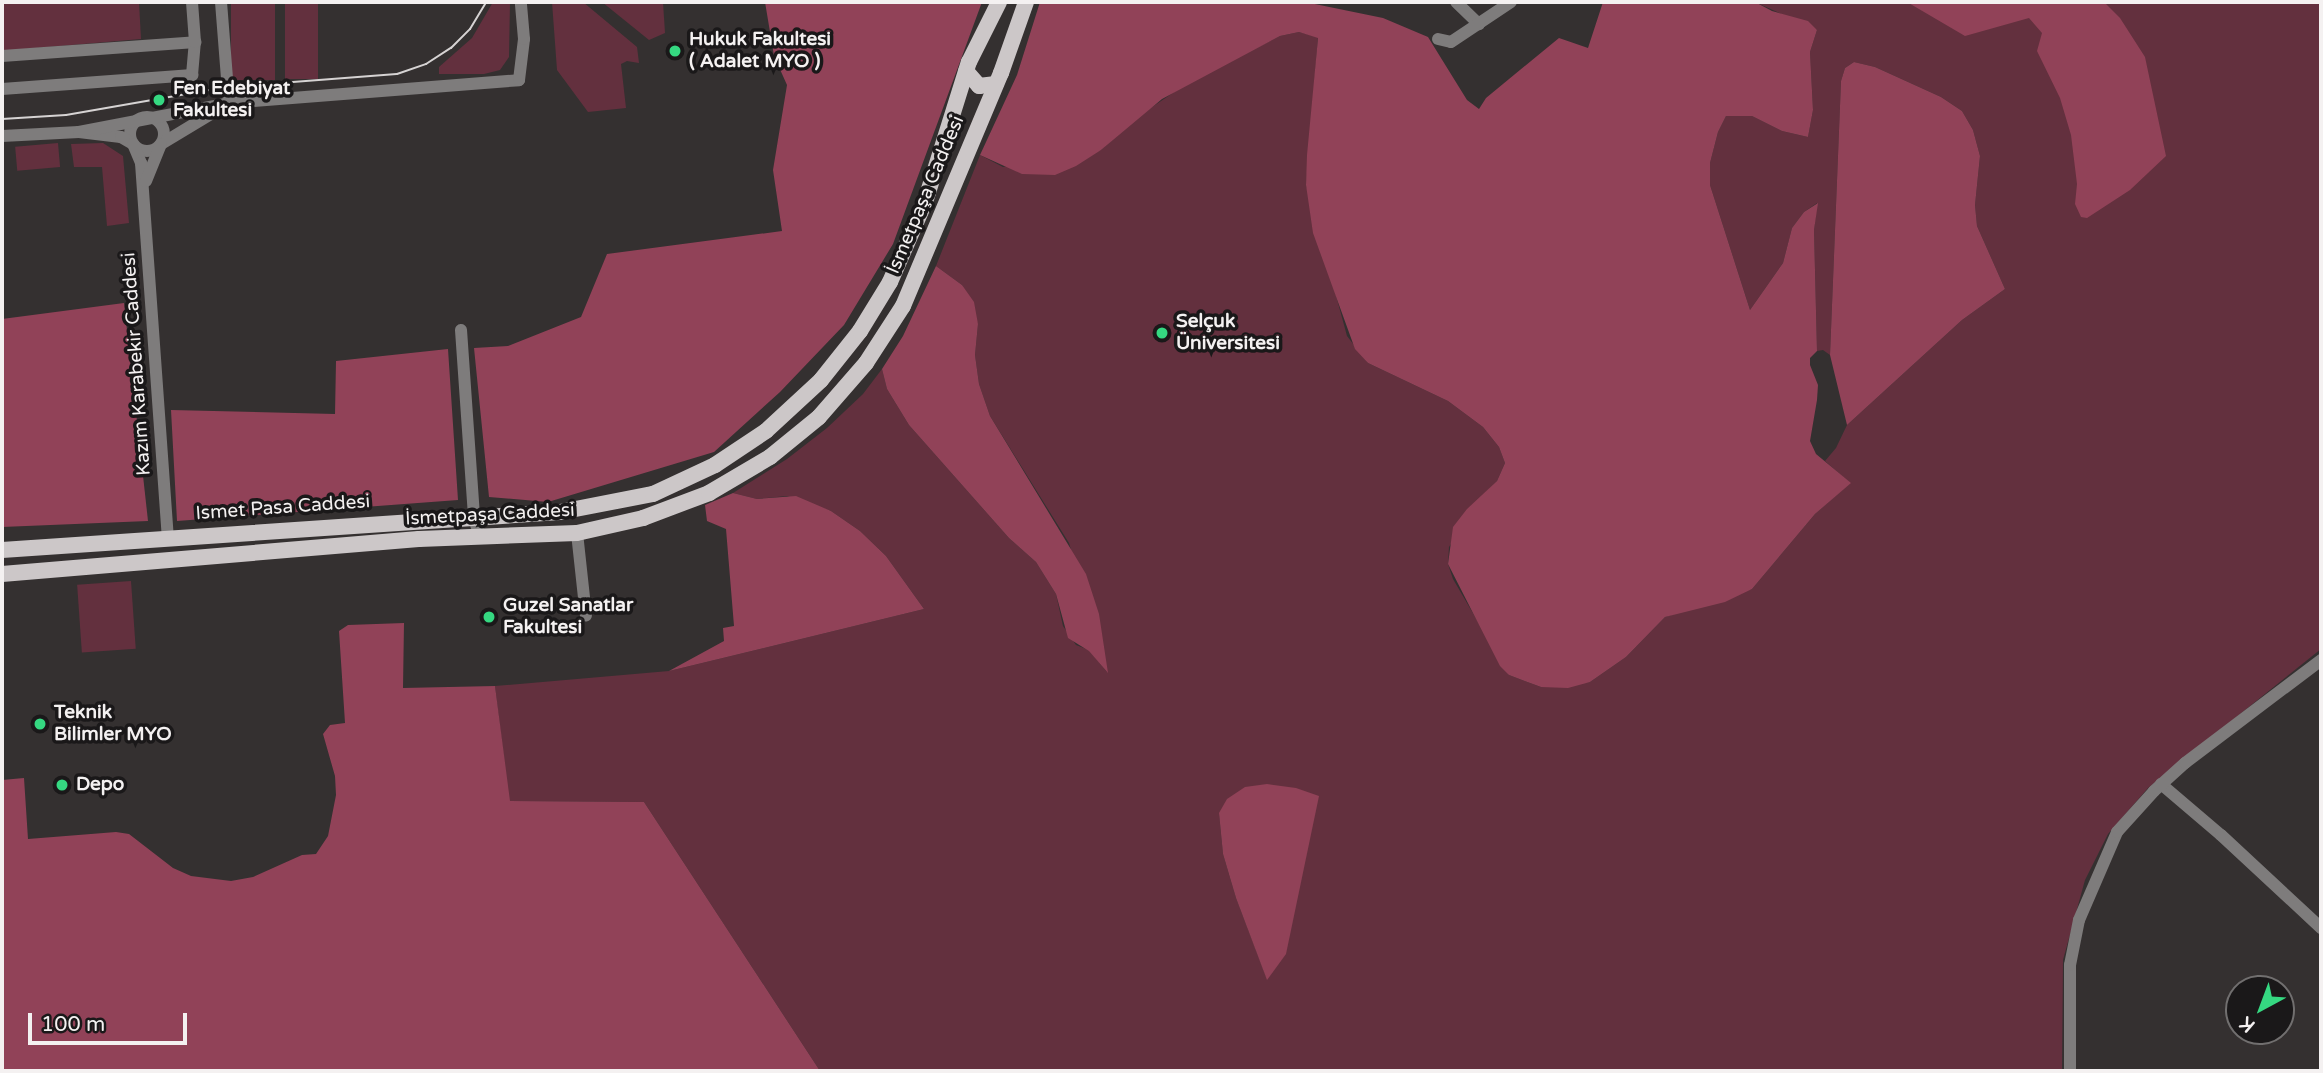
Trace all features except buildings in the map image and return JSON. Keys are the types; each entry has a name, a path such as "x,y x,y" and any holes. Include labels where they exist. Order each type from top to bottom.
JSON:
{"main road":[{"name":"Ismet Pasa Caddesi","path":"2,550 560,512 653,494 715,465 766,431 821,380 860,331 890,282 925,202 966,71 999,2"},
{"name":"İsmetpaşa Caddesi","path":"2,574 419,539 577,533 643,518 709,493 771,457 819,417 866,363 903,306 996,85 1027,2"},
{"path":"973,54 992,53 1003,67"},
{"path":"966,71 979,86 996,85"}],"street":[{"path":"2,89 192,75 195,41 192,2"},
{"path":"221,2 229,103"},
{"path":"2,136 79,132 229,103 519,80 524,39 521,2"},
{"path":"1456,2 1479,24"},
{"path":"1438,39 1451,42 1511,2"},
{"path":"2,56 195,41"},
{"path":"79,132 121,137 147,151 229,103"},
{"path":"144,118 156,120 163,129 161,144 145,188 141,163 133,144 132,128 144,118"},
{"name":"Kazım Karabekir Caddesi","path":"145,188 168,537"},
{"path":"461,330 474,518 480,538"},
{"path":"577,533 586,617"},
{"path":"2070,1071 2070,965 2079,920 2117,832 2161,785 2321,660"},
{"path":"2161,785 2221,835 2321,928"}],"shaded area":[{"path":"3,2 139,2 141,39 2,51"},
{"path":"231,2 275,2 275,80 231,80"},
{"path":"285,2 318,2 318,79 285,79"},
{"path":"493,2 510,2 509,57 500,70 484,74 439,74 439,67 472,38"},
{"path":"552,2 583,2 637,47 639,63 627,61 621,64 626,108 588,112 557,70"},
{"path":"602,2 663,2 665,33 649,40"},
{"path":"765,2 982,2 893,244 844,325 780,392 714,452 548,502 489,497 474,348 508,346 581,317 607,254 782,231 773,170 787,85 774,56"},
{"path":"1040,2 1305,2 1383,18 1428,37 1467,100 1479,109 1486,98 1559,38 1588,48 1603,2 1755,2 1772,11 1808,21 1817,30 1810,52 1813,110 1808,137 1782,131 1752,116 1726,116 1718,132 1710,163 1710,185 1750,310 1783,263 1792,228 1804,212 1818,203 1814,230 1817,351 1810,358 1810,365 1818,385 1810,441 1816,454 1851,483 1815,514 1752,589 1725,602 1665,617 1626,657 1590,682 1568,688 1541,687 1509,675 1500,666 1448,564 1453,527 1467,509 1497,481 1505,463 1499,447 1483,427 1448,401 1368,363 1355,349 1313,233 1306,185 1318,38 1299,32 1280,36 1162,99 1101,150 1076,166 1055,175 1022,174 980,155 1017,75"},
{"path":"1755,2 2321,2 2321,649 2148,788 2108,834 2085,880 2063,960 2062,1071 820,1071 644,802 509,801 495,686 669,671 924,609 886,556 860,531 831,511 787,496 757,499 733,493 787,459 827,428 863,394 882,369 887,389 909,425 1009,538 1036,562 1056,594 1063,626 1076,645 1089,650 1107,672 1069,543 990,416 979,384 975,355 978,324 962,285 936,266 980,155 1003,167 1101,150 1136,118 1189,82 1280,36 1299,32 1318,37 1306,185 1347,336 1368,363 1448,401 1483,427 1499,447 1505,463 1497,481 1483,495 1449,547 1448,564 1453,579 1509,675 1541,687 1590,682 1626,657 1665,617 1752,589 1815,514 1850,483 1825,461 1836,448 1847,425 1962,320 2005,289 1977,226 1975,205 1980,156 1973,130 1962,111 1941,97 1875,67 1854,62 1845,68 1841,81 1830,355 1823,350 1817,351 1814,230 1817,203 1804,212 1792,228 1783,263 1750,310 1710,185 1710,163 1718,132 1726,116 1752,116 1782,131 1808,137 1813,110 1810,52 1817,30","holes":["1219,813 1267,979 1236,898 1223,854"]},
{"path":"1907,2 2104,2 2120,18 2145,57 2166,156 2130,190 2087,218 2081,217 2075,204 2077,184 2071,135 2060,98 2037,51 2042,33 2029,18 1965,36"},
{"path":"1854,62 1875,67 1941,97 1962,111 1973,130 1980,156 1975,205 1977,226 2005,289 1962,320 1847,425 1830,355 1841,81 1845,68"},
{"path":"58,143 60,167 17,171 15,147"},
{"path":"103,143 123,156 129,223 107,226 102,167 74,167 71,144"},
{"path":"936,266 962,285 974,302 978,324 975,355 979,384 990,416 1086,574 1099,614 1108,673 1089,651 1068,638 1056,594 1036,562 1009,538 909,425 887,389 882,369 903,336"},
{"path":"124,303 148,521 2,527 2,319"},
{"path":"448,349 458,500 177,521 171,410 335,414 336,361"},
{"path":"733,493 757,499 796,496 831,511 860,531 886,556 924,609 669,671 724,641 723,628 734,626 726,529 707,521 705,505"},
{"path":"131,581 136,649 82,653 77,585"},
{"path":"404,623 403,688 495,686 510,801 644,802 820,1071 2,1071 2,780 24,778 28,839 116,832 129,834 173,868 191,876 231,881 253,877 302,855 316,854 328,836 336,795 335,776 323,734 330,725 345,723 339,631 348,625"},
{"path":"1267,784 1296,788 1319,796 1286,954 1267,980 1236,898 1223,854 1219,813 1227,799 1245,787"}],"tram line":[{"path":"2,119 66,115 227,87 397,74 426,64 451,48 470,29 486,2"}],"place":[{"name":"Hukuk Fakultesi ( Adalet MYO )","path":"675,51"},
{"name":"Fen Edebiyat Fakultesi","path":"159,100"},
{"name":"Selçuk Üniversitesi","path":"1162,333"},
{"name":"Guzel Sanatlar Fakultesi","path":"489,617"},
{"name":"Teknik Bilimler MYO","path":"40,724"},
{"name":"Depo","path":"62,785"}]}
